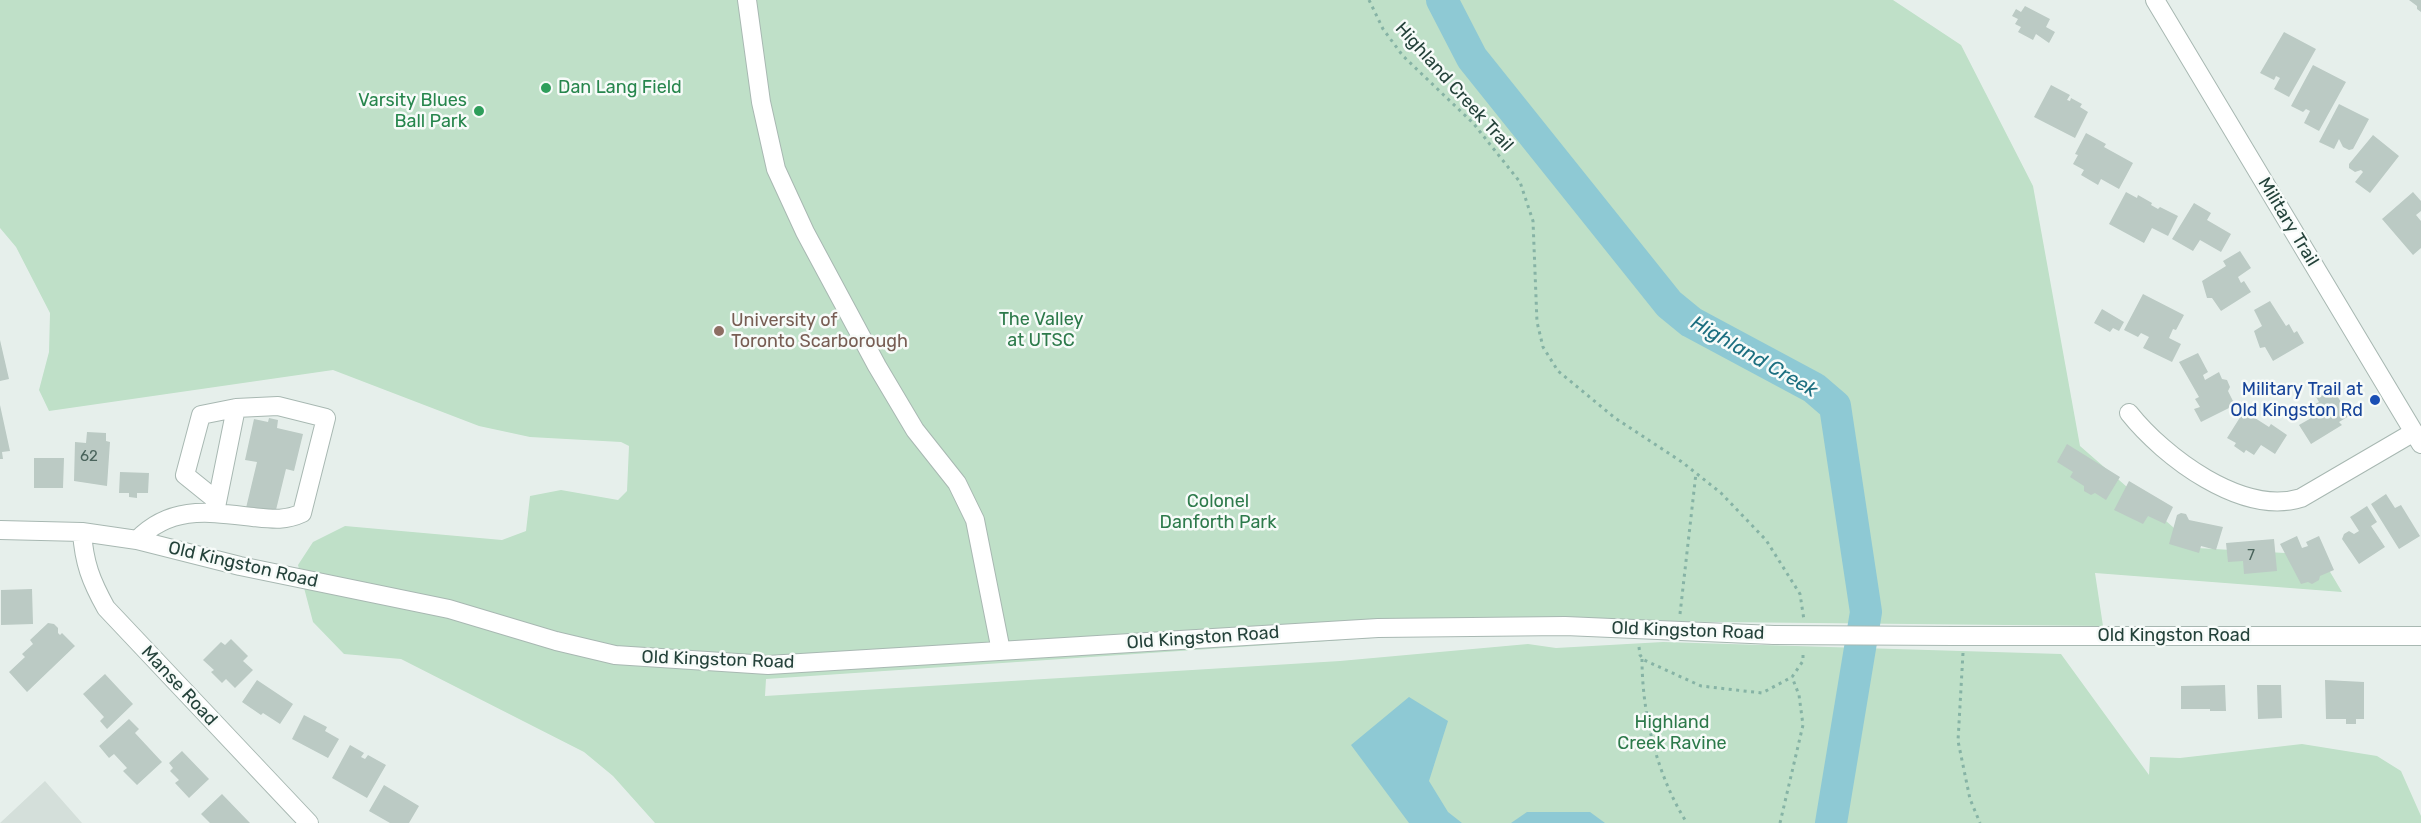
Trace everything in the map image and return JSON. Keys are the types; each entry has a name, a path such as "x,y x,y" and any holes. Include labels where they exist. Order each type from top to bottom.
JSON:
{"street":[{"path":"747,0 761,102 776,169 805,232 878,366 915,430 957,483 975,520 1001,651"},
{"name":"Military Trail","path":"2156,0 2418,438"},
{"path":"137,540 150,526 167,517 216,506 281,520 302,513 326,418 278,406 236,408 201,415 185,475 216,506"},
{"path":"216,506 236,408"},
{"path":"2129,413 2146,434 2218,487 2264,501 2290,501 2301,498 2418,438"},
{"name":"Old Kingston Road","path":"0,530 82,532 137,540 240,566 449,609 556,641 615,655 768,665 1378,628 1565,626 1774,635 2421,636"},
{"name":"Manse Road","path":"82,532 84,556 91,581 106,608 309,823"}],"path":[{"name":"Highland Creek Trail","path":"1369,0 1383,29 1403,56 1473,123 1520,182 1533,221 1537,322 1543,347 1558,371 1615,418 1696,472 1678,631"},
{"path":"1959,636 1958,741 1970,799 1980,823"},
{"path":"1642,659 1642,678 1658,767 1672,801 1686,823"},
{"path":"1780,823 1803,725 1799,695 1792,677"}],"shaded area":[{"path":"45,781 82,823 0,823"}],"green space":[{"name":"The Valley at UTSC","path":"0,0 1893,0 1961,45 2033,186 2080,446 2197,548 2320,555 2342,592 2095,573 2103,626 1623,621 766,679 765,696 1340,661 1528,644 1556,648 1663,642 2061,654 2149,775 2150,757 2180,758 2302,744 2377,756 2401,771 2421,816 2421,823 655,823 613,776 584,752 401,659 344,654 313,622 298,565 313,542 345,526 502,540 526,531 530,496 561,490 618,500 627,491 629,446 621,442 530,437 479,426 333,370 49,411 39,390 49,352 50,313 16,247 0,228"}],"water":[{"path":"1409,697 1448,721 1429,781 1448,812 1462,823 1409,823 1351,745"},
{"path":"1527,812 1590,812 1605,823 1511,823"}],"building":[{"path":"2409,0 2421,0 2421,12 2417,6"},
{"path":"2025,6 2050,19 2046,27 2055,32 2049,43 2036,34 2033,40 2018,32 2021,27 2015,24 2018,19 2012,16 2016,9 2021,12"},
{"path":"2284,32 2316,49 2289,97 2274,89 2280,78 2276,76 2274,80 2260,73"},
{"path":"2313,65 2346,82 2319,131 2304,123 2310,111 2306,109 2303,112 2291,106"},
{"path":"2051,85 2070,95 2067,100 2070,101 2071,98 2082,104 2080,107 2088,112 2075,138 2034,117"},
{"path":"2339,104 2369,119 2353,149 2343,147 2339,139 2334,149 2319,142"},
{"path":"2086,133 2106,144 2104,147 2133,163 2119,189 2101,179 2098,185 2081,175 2084,170 2073,164 2078,155 2075,154"},
{"path":"2373,135 2399,156 2370,193 2355,182 2363,172 2361,170 2355,172 2349,168 2349,164"},
{"path":"2126,192 2137,198 2138,195 2158,209 2160,207 2178,216 2168,236 2152,228 2144,243 2109,224"},
{"path":"2413,192 2421,201 2421,211 2416,215 2421,221 2421,248 2413,255 2382,219"},
{"path":"2194,203 2211,213 2207,220 2231,234 2221,252 2200,240 2193,251 2172,239"},
{"path":"2240,251 2251,268 2238,277 2241,283 2244,281 2251,292 2221,311 2212,298 2207,298 2202,281 2226,266 2223,261"},
{"path":"2143,294 2184,315 2169,338 2181,344 2172,362 2143,348 2149,337 2141,333 2138,337 2124,330"},
{"path":"2270,301 2286,326 2289,324 2294,333 2297,331 2304,343 2273,361 2265,347 2260,348 2254,331 2262,326 2254,310"},
{"path":"2102,309 2124,322 2119,331 2113,328 2110,332 2094,323"},
{"path":"0,340 9,379 0,381"},
{"path":"2198,353 2208,372 2203,375 2205,380 2219,372 2222,379 2227,380 2230,387 2228,391 2235,405 2201,422 2194,409 2200,407 2195,399 2199,397 2179,362"},
{"path":"2328,388 2331,394 2335,392 2349,416 2339,422 2342,425 2311,444 2299,425 2313,417 2308,408 2319,402 2315,395"},
{"path":"0,405 10,451 2,452 3,459 0,459"},
{"path":"2244,411 2269,427 2271,424 2287,435 2275,454 2261,445 2254,455 2246,450 2244,453 2234,446 2236,443 2227,438"},
{"path":"269,418 278,420 277,428 303,434 294,471 286,469 275,514 246,508 257,462 245,460 254,419 268,422"},
{"path":"87,432 106,433 106,441 110,442 107,486 74,481 75,442 86,443"},
{"path":"2067,444 2120,477 2106,500 2095,493 2091,495 2084,491 2084,486 2070,477 2073,472 2057,462"},
{"path":"34,458 64,458 63,488 34,488"},
{"path":"120,472 149,473 148,493 137,493 137,498 129,497 129,493 119,493"},
{"path":"2129,481 2173,507 2165,524 2148,516 2143,524 2114,510"},
{"path":"2386,494 2395,508 2401,505 2420,536 2399,549 2371,504"},
{"path":"2367,506 2377,522 2371,526 2385,547 2359,564 2342,539 2349,531 2354,534 2359,531 2350,517"},
{"path":"2186,514 2189,520 2223,527 2216,550 2201,546 2199,553 2169,544 2177,515"},
{"path":"2297,536 2302,548 2308,546 2306,542 2319,536 2334,570 2320,576 2319,580 2312,584 2308,582 2301,584 2280,544"},
{"path":"2274,539 2277,571 2244,574 2243,561 2228,562 2226,543"},
{"path":"32,589 33,624 1,625 1,590"},
{"path":"48,623 54,624 58,628 58,633 60,635 62,633 75,646 27,692 9,672 25,657 22,654 33,644 30,640"},
{"path":"231,639 248,656 243,661 253,670 235,688 226,679 222,683 211,672 214,670 203,660 221,642 225,645"},
{"path":"105,674 133,704 107,729 100,721 104,717 83,694"},
{"path":"257,680 293,704 280,724 242,702"},
{"path":"2325,680 2364,682 2364,719 2356,719 2356,724 2346,724 2346,719 2326,719"},
{"path":"2225,685 2226,711 2181,709 2181,686"},
{"path":"2257,685 2281,685 2282,718 2258,719"},
{"path":"304,715 327,727 325,731 339,739 328,758 292,739"},
{"path":"129,719 139,729 135,733 162,762 137,785 123,771 127,768 114,754 109,758 99,746"},
{"path":"350,745 364,753 361,757 365,759 368,755 386,765 367,798 332,778"},
{"path":"182,751 209,779 189,798 175,783 179,780 170,771 173,768 169,763"},
{"path":"384,785 419,806 409,823 390,823 369,811"},
{"path":"222,794 250,823 210,823 201,814"}],"waterway":[{"name":"Highland Creek","path":"1442,0 1472,58 1669,304 1691,322 1814,388 1835,406 1866,612 1831,823"}],"place":[{"name":"Dan Lang Field","path":"546,88"},
{"name":"Varsity Blues Ball Park","path":"479,111"},
{"name":"University of Toronto Scarborough","path":"719,331"},
{"name":"Military Trail at Old Kingston Rd","path":"2375,400"}],"park label":[{"name":"Colonel Danforth Park","path":"1218,512"},
{"name":"Highland Creek Ravine","path":"1672,733"}]}
